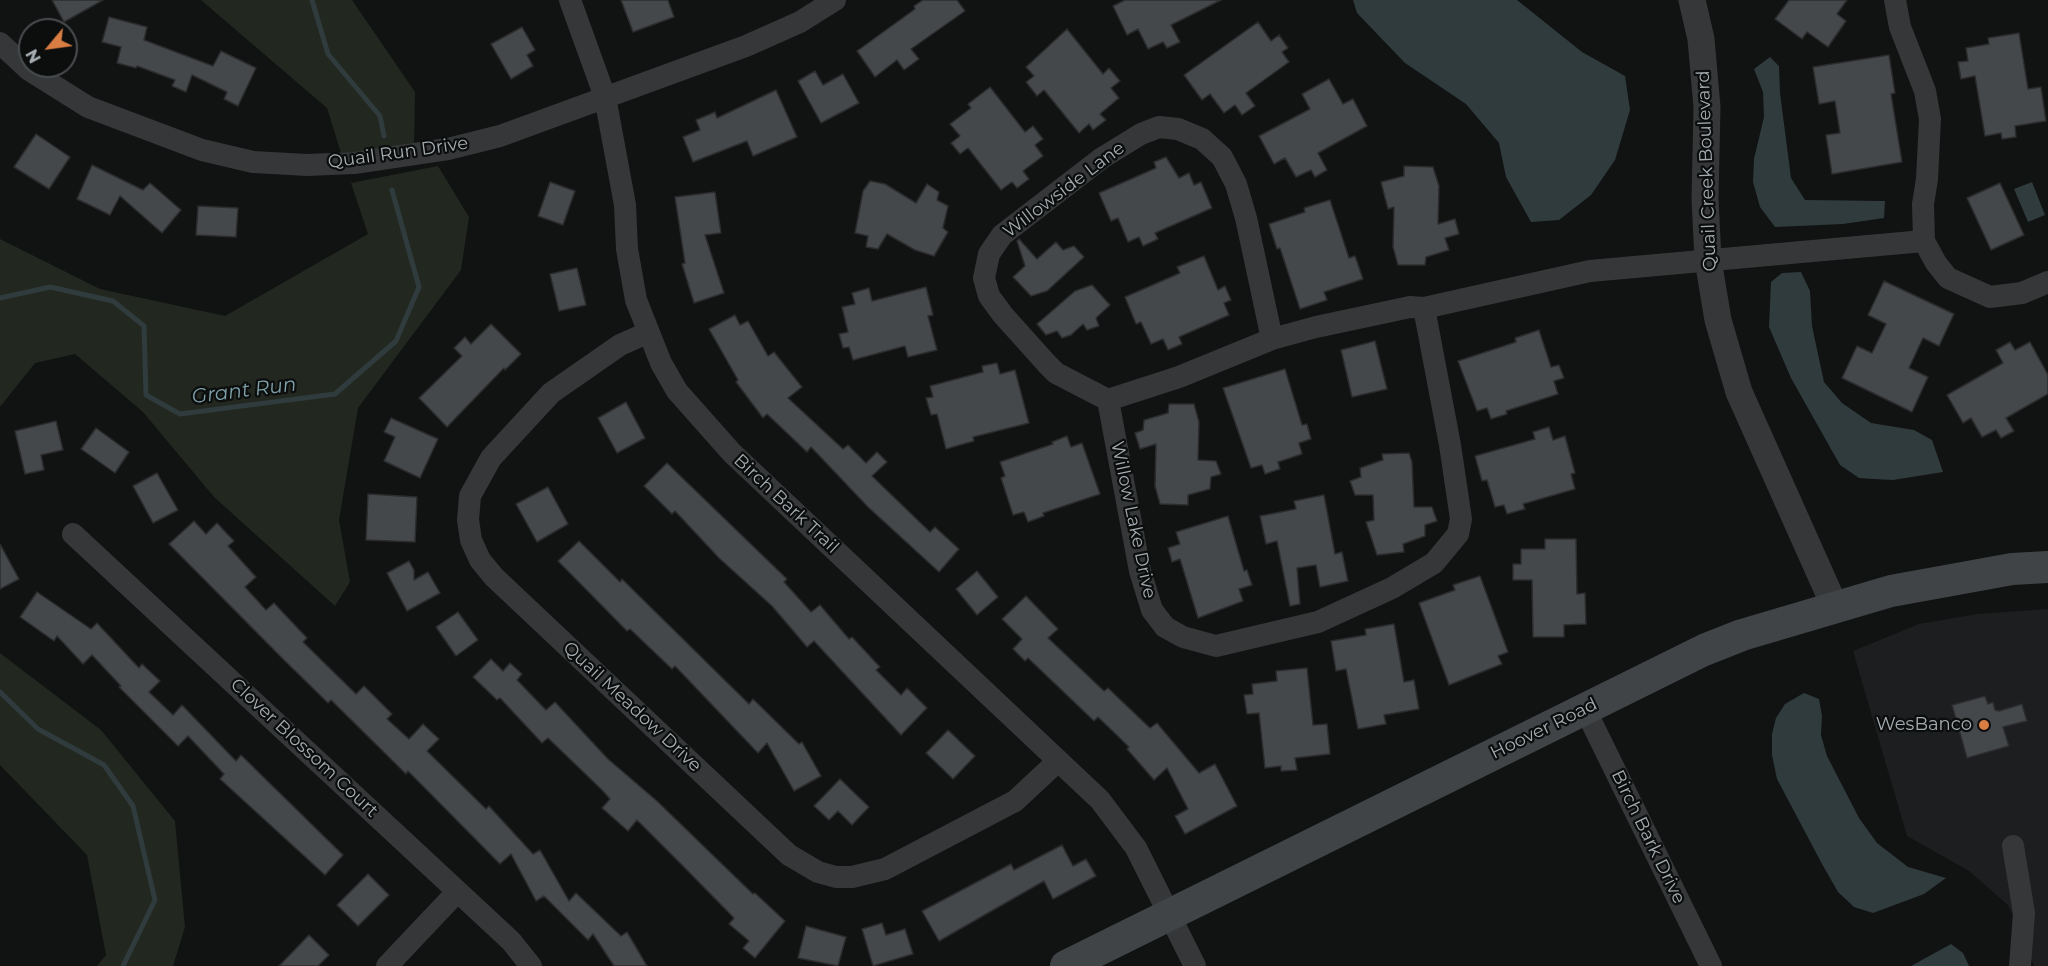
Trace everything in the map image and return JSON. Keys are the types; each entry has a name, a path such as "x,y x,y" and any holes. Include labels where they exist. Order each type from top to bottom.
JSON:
{"main road":[{"name":"Hoover Road","path":"1066,966 1704,650 1742,635 1902,589 2012,569 2048,567"}],"street":[{"name":"Birch Bark Trail","path":"570,0 605,97 625,205 627,249 636,300 647,333 676,391 732,453 1100,800 1136,848 1169,915"},
{"name":"Quail Run Drive","path":"0,43 29,70 88,107 202,150 253,162 306,165 354,164 448,149 500,136 746,46 800,22 835,0"},
{"name":"Quail Creek Boulevard","path":"1692,0 1701,39 1707,107 1705,199 1708,260 1718,320 1740,392 1835,607"},
{"path":"1895,0 1900,27 1925,91 1930,119 1927,179 1923,204 1924,241 1936,263 1948,278 1961,286 1990,297 2022,293 2048,282"},
{"name":"Willowside Lane","path":"1108,400 1056,373 1003,315 989,296 984,278 989,254 1002,234 1102,158 1142,134 1159,127 1178,129 1202,139 1222,157 1236,184 1246,218 1272,339"},
{"path":"1108,400 1179,377 1272,339 1410,307 1424,308 1590,271 1838,251 1924,241"},
{"name":"Willow Lake Drive","path":"1108,400 1140,571 1152,610 1166,627 1183,637 1216,646 1318,622 1392,588 1434,563 1458,534 1461,519 1450,445 1424,308"},
{"name":"Quail Meadow Drive","path":"647,333 620,345 551,393 490,458 470,496 468,520 471,540 480,560 494,577 789,855 818,872 836,877 852,877 885,869 1015,801 1058,760"},
{"name":"Clover Blossom Court","path":"73,534 512,941 531,966"},
{"name":"Birch Bark Drive","path":"1584,709 1711,966"},
{"path":"2013,846 2024,913 2020,966"},
{"path":"387,966 457,892"},
{"path":"1169,915 1195,966"}],"shaded area":[{"path":"201,0 352,0 415,92 414,147 341,153 327,108"},
{"path":"1353,0 1517,0 1582,52 1625,76 1630,110 1615,160 1591,195 1559,220 1531,222 1506,177 1499,143 1466,104 1405,63 1357,13"},
{"path":"1770,57 1779,66 1780,93 1791,178 1805,200 1885,201 1884,218 1843,224 1775,227 1760,207 1753,182 1754,159 1764,117 1763,92 1754,69"},
{"path":"438,166 469,217 461,270 358,408 339,520 350,582 335,606 214,497 143,412 75,354 35,363 0,407 0,239 100,289 225,316 368,234 351,183"},
{"path":"2032,182 2045,215 2028,222 2014,189"},
{"path":"1801,272 1810,291 1812,326 1824,382 1842,403 1871,423 1914,430 1932,440 1943,472 1893,480 1859,478 1840,465 1791,378 1769,327 1771,282 1782,273"},
{"path":"2048,609 2048,966 2034,966 2008,905 1969,871 1907,836 1853,651 1919,624 1977,614"},
{"path":"0,653 101,730 175,821 185,927 173,966 97,966 106,955 87,855 0,765"},
{"path":"1804,693 1819,699 1822,716 1821,735 1827,756 1859,818 1877,843 1908,867 1946,878 1924,894 1873,913 1854,907 1838,892 1777,779 1772,755 1772,734 1776,718 1785,704"},
{"path":"1951,944 1963,953 1969,966 1911,966"}],"building":[{"path":"52,0 103,0 71,18 62,18"},
{"path":"621,0 668,0 674,17 633,32"},
{"path":"923,0 957,0 965,11 911,49 919,59 904,70 897,60 875,77 857,51 915,9 914,6"},
{"path":"1125,0 1221,0 1171,25 1180,42 1167,48 1163,42 1148,49 1138,29 1127,35 1113,6"},
{"path":"1789,0 1847,0 1837,14 1846,21 1828,47 1807,32 1802,39 1775,19"},
{"path":"109,17 147,27 144,40 213,66 221,51 256,68 238,106 224,99 227,92 192,75 186,92 172,86 175,80 137,66 136,68 117,63 121,47 102,42"},
{"path":"1258,22 1271,41 1279,35 1288,48 1282,52 1289,62 1246,93 1255,106 1242,115 1235,105 1224,113 1210,94 1202,100 1184,75"},
{"path":"522,27 535,50 527,55 533,66 511,79 491,44"},
{"path":"1067,29 1103,74 1109,68 1120,81 1111,88 1119,98 1100,114 1106,120 1093,130 1089,124 1079,133 1044,90 1037,96 1026,82 1034,76 1026,67"},
{"path":"2019,33 2028,89 2041,87 2046,121 2015,126 2016,137 2002,139 2001,133 1985,136 1975,76 1961,79 1958,62 1968,61 1966,48 1989,44 1988,38"},
{"path":"1889,55 1895,93 1891,94 1902,162 1832,174 1826,135 1840,133 1835,101 1819,104 1813,67"},
{"path":"815,71 823,85 843,74 859,103 821,123 798,81"},
{"path":"1329,79 1343,104 1353,99 1367,126 1318,153 1327,170 1315,177 1311,170 1296,177 1285,158 1274,164 1259,136 1310,109 1302,94"},
{"path":"990,87 1025,132 1033,126 1043,139 1035,145 1043,156 1023,171 1029,179 1017,188 1012,182 1001,190 968,148 960,154 951,143 960,136 950,124 971,108 968,104"},
{"path":"776,90 797,137 753,156 747,141 693,162 683,137 700,130 696,120 715,112 717,118"},
{"path":"36,134 70,157 49,189 14,167"},
{"path":"1166,157 1179,178 1189,173 1194,185 1201,182 1212,208 1155,233 1158,239 1143,246 1139,237 1128,242 1118,218 1111,221 1099,193 1156,168 1154,162"},
{"path":"92,165 143,190 150,183 181,210 162,233 120,196 110,215 77,199"},
{"path":"1404,166 1433,167 1439,186 1438,224 1455,219 1459,234 1445,238 1449,250 1426,257 1425,265 1398,265 1393,247 1394,207 1388,209 1381,182 1404,176"},
{"path":"870,181 885,184 916,203 927,184 939,192 937,200 948,206 943,228 948,232 934,256 915,250 887,234 878,249 866,247 868,236 855,233 863,191"},
{"path":"550,182 575,191 563,225 538,216"},
{"path":"2000,183 2024,235 1991,250 1967,198"},
{"path":"715,192 721,233 705,235 724,293 694,303 682,264 685,263 675,197"},
{"path":"1330,200 1349,258 1355,256 1363,279 1324,292 1327,300 1300,309 1280,248 1277,249 1269,224 1305,212 1304,208"},
{"path":"198,206 238,208 236,237 196,235"},
{"path":"1019,239 1037,259 1056,242 1063,250 1074,246 1084,257 1047,291 1031,296 1013,277 1025,266 1017,241"},
{"path":"1204,256 1218,290 1225,286 1231,300 1224,303 1229,315 1179,337 1182,344 1168,350 1163,339 1151,344 1141,322 1136,324 1125,297 1180,273 1177,267"},
{"path":"577,268 586,305 559,311 550,274"},
{"path":"1884,281 1954,314 1939,346 1923,338 1909,368 1928,377 1912,412 1842,378 1857,346 1872,353 1886,324 1868,315"},
{"path":"1092,285 1110,305 1096,318 1099,326 1087,330 1083,324 1071,335 1062,338 1057,331 1046,335 1037,324 1075,291"},
{"path":"926,287 933,315 928,316 937,350 908,357 905,346 853,360 849,347 843,348 839,334 848,332 842,307 855,304 852,293 869,288 872,301"},
{"path":"735,315 740,325 748,321 768,356 774,352 802,387 788,398 843,449 848,445 866,463 877,452 887,462 872,476 930,532 935,527 959,549 939,572 868,507 811,447 807,452 767,414 763,418 736,382 738,380 709,329"},
{"path":"491,324 521,354 505,370 504,368 447,427 419,398 462,356 454,348 465,337 471,344"},
{"path":"1539,330 1551,367 1559,365 1564,378 1554,381 1558,394 1506,411 1507,414 1491,419 1487,408 1477,411 1458,361 1516,342 1515,338"},
{"path":"1375,341 1387,389 1352,397 1341,350"},
{"path":"2010,342 2015,350 2030,342 2048,375 2048,394 2006,418 2014,431 2001,438 1996,430 1982,437 1971,418 1963,423 1947,395 2003,363 1996,350"},
{"path":"997,363 1000,374 1015,370 1029,423 973,437 974,441 946,449 937,414 931,415 926,398 933,397 930,386 983,372 982,366"},
{"path":"1285,369 1302,425 1307,424 1311,439 1299,443 1302,454 1278,462 1280,469 1265,474 1262,465 1251,468 1223,388"},
{"path":"626,402 645,438 617,453 598,418"},
{"path":"1169,404 1194,404 1199,422 1198,460 1216,461 1221,474 1211,477 1210,489 1188,495 1188,505 1160,504 1155,486 1156,444 1140,449 1135,433 1143,430 1144,420 1168,413"},
{"path":"391,418 438,439 420,478 384,461 395,437 384,432"},
{"path":"56,421 63,450 41,455 44,470 25,474 15,431"},
{"path":"1549,427 1553,440 1565,436 1575,473 1571,474 1575,489 1523,504 1525,509 1507,514 1504,505 1495,507 1487,480 1482,481 1475,456 1535,439 1533,432"},
{"path":"96,428 129,452 115,473 81,449"},
{"path":"1067,436 1071,447 1082,443 1100,494 1043,513 1044,516 1028,522 1024,512 1013,515 1001,478 1005,476 1000,462 1053,444 1052,442"},
{"path":"1409,453 1412,462 1414,507 1432,507 1437,521 1425,525 1425,536 1403,544 1404,552 1377,555 1366,522 1374,520 1373,495 1355,495 1350,481 1361,477 1360,468 1383,460 1382,454"},
{"path":"667,463 787,579 784,582 811,612 820,605 849,639 852,637 880,667 876,670 901,695 907,688 927,708 901,735 814,641 807,647 772,606 719,558 675,511 672,514 644,486"},
{"path":"157,473 178,510 153,523 133,486"},
{"path":"548,487 568,524 537,542 516,504"},
{"path":"368,494 417,497 415,542 366,540"},
{"path":"1324,495 1335,554 1342,552 1348,581 1320,587 1316,565 1297,568 1300,604 1290,606 1277,541 1266,544 1260,516 1296,509 1294,501"},
{"path":"1228,516 1244,571 1247,570 1252,585 1239,589 1243,601 1198,618 1180,559 1172,562 1168,548 1180,544 1176,532"},
{"path":"194,521 206,534 217,523 234,541 228,546 256,577 245,587 266,610 274,603 307,638 303,642 356,694 364,686 392,714 387,719 409,739 423,724 439,739 427,751 486,809 489,806 533,854 540,850 569,901 576,893 621,936 627,932 647,966 614,966 593,934 588,940 544,896 536,901 511,854 500,864 408,771 406,774 331,700 328,703 284,660 169,544"},
{"path":"1545,539 1576,539 1577,594 1585,593 1586,624 1564,625 1564,637 1533,637 1532,580 1513,580 1513,564 1521,564 1521,549 1545,549"},
{"path":"579,541 620,582 622,579 749,704 753,699 799,744 802,742 821,776 794,791 767,743 758,753 675,666 672,669 630,629 627,631 558,561"},
{"path":"0,544 19,579 0,589"},
{"path":"409,561 414,570 414,580 428,572 440,593 407,611 387,573"},
{"path":"977,571 998,597 977,615 956,589"},
{"path":"1480,576 1508,652 1498,656 1502,664 1449,685 1419,603 1455,590 1453,585"},
{"path":"37,592 91,629 97,623 139,668 142,664 160,681 149,692 173,715 182,705 236,761 241,755 343,855 325,875 220,779 224,774 188,736 178,746 119,687 121,686 92,655 83,664 57,636 54,641 20,617"},
{"path":"1026,596 1058,629 1048,638 1104,691 1108,688 1150,728 1157,723 1199,773 1215,764 1237,806 1185,834 1175,816 1188,809 1167,768 1154,780 1127,749 1129,747 1098,717 1094,721 1028,658 1025,661 1013,649 1022,639 1002,619"},
{"path":"458,612 478,640 456,656 436,627"},
{"path":"1394,624 1404,682 1414,680 1419,709 1384,715 1386,724 1358,729 1346,669 1336,671 1331,641 1366,635 1365,629"},
{"path":"491,659 503,671 510,663 522,674 517,680 546,710 555,702 608,759 657,801 753,894 755,893 785,921 755,958 743,948 749,941 729,924 734,918 637,820 628,831 602,808 610,799 602,790 548,738 542,743 500,698 497,700 473,677"},
{"path":"1307,668 1313,725 1327,724 1330,754 1295,758 1297,770 1281,771 1281,766 1265,768 1259,713 1247,714 1244,695 1253,694 1252,684 1277,681 1276,671"},
{"name":"WesBanco","path":"1985,696 1988,704 1993,702 1995,710 1999,711 2022,704 2027,721 2003,727 2009,746 1967,758 1952,705"},
{"path":"948,730 975,756 953,779 926,753"},
{"path":"840,779 869,807 852,825 838,811 829,820 814,806"},
{"path":"1062,845 1073,866 1086,859 1096,876 1053,899 1044,881 939,941 922,911 1011,864 1014,870"},
{"path":"368,874 389,895 358,926 337,905"},
{"path":"882,923 886,935 905,929 913,954 873,966 862,929"},
{"path":"806,926 846,937 838,966 798,958"},
{"path":"309,935 329,955 318,966 279,966"}],"waterway":[{"name":"Grant Run","path":"312,0 328,54 380,116 384,136"},
{"name":"Grant Run","path":"0,298 50,287 113,301 144,326 146,395 180,414 335,394 396,341 419,287 392,190"},
{"name":"Grant Run","path":"0,692 38,729 104,765 133,806 155,900 123,966"}],"place":[{"name":"WesBanco","path":"1984,725"}]}
